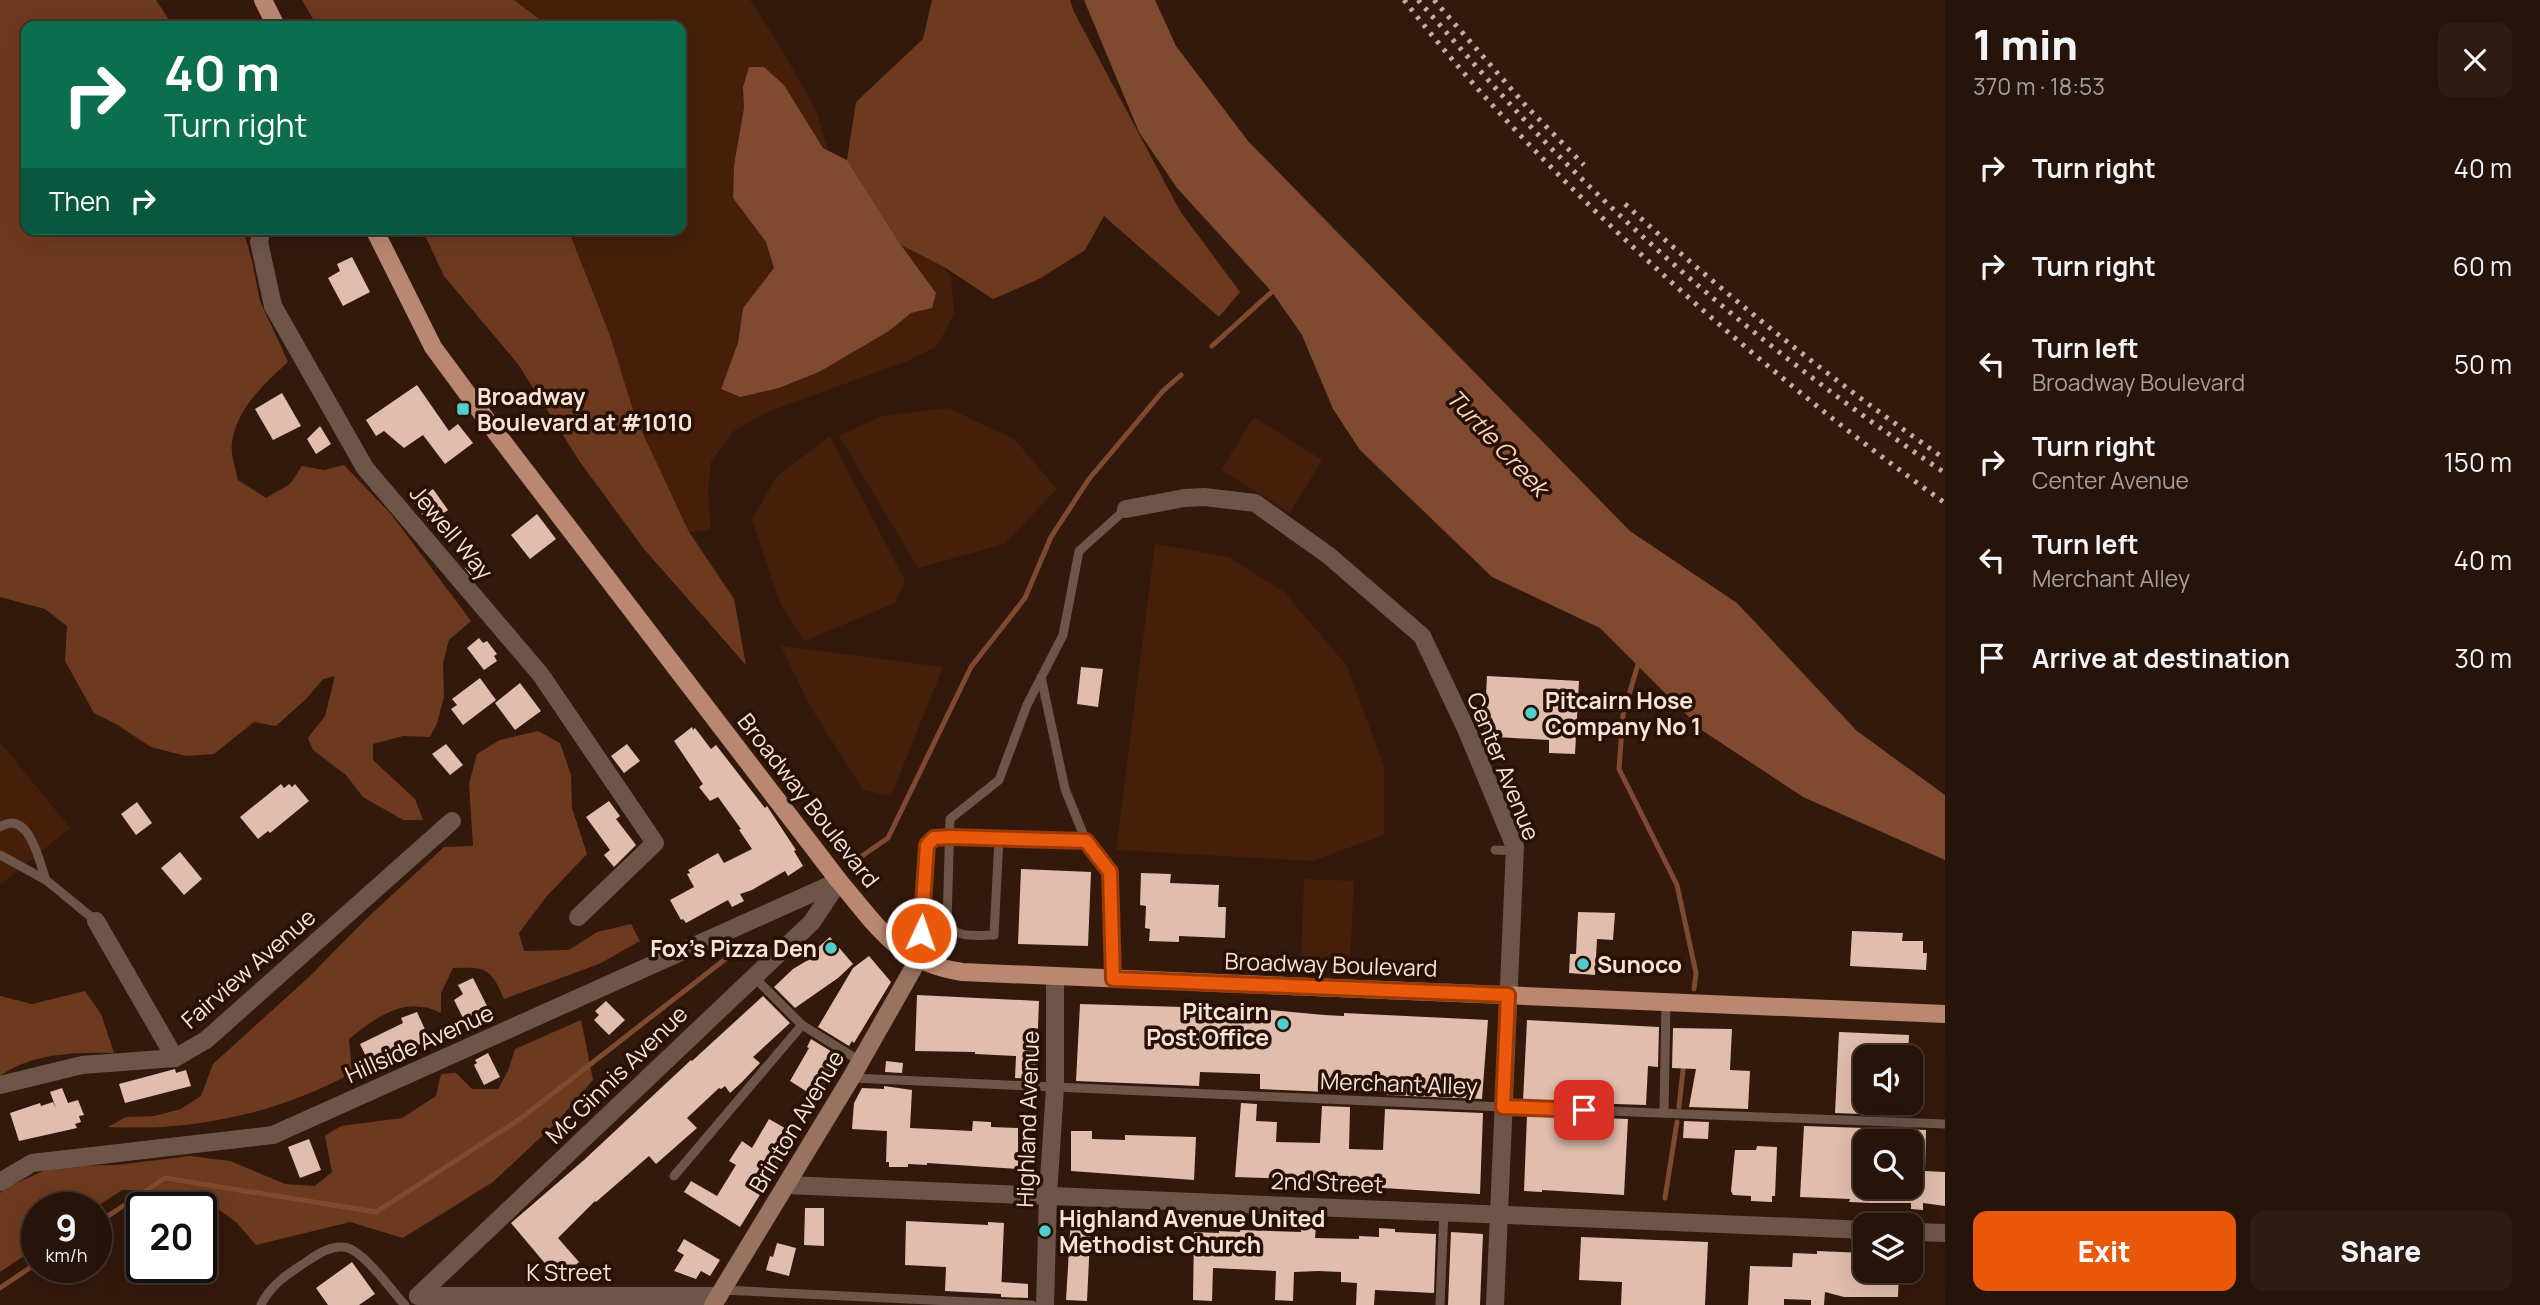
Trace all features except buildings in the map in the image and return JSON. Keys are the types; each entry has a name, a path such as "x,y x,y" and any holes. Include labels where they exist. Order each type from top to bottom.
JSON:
{"main road":[{"path":"263,0 274,21"},
{"name":"Broadway Boulevard","path":"377,235 433,346 506,445 839,881 886,936 912,956 941,968 962,972 1945,1014"}],"street":[{"name":"Jewell Way","path":"261,235 259,242 273,306 365,468 541,675 655,843 578,917"},
{"name":"Center Avenue","path":"1126,509 1204,497 1255,503 1328,555 1422,636 1467,731 1515,847 1495,1305"},
{"name":"Fairview Avenue","path":"0,1085 82,1065 175,1058 206,1040 452,821"},
{"name":"Mc Ginnis Avenue","path":"410,1302 812,922 839,881"},
{"name":"Hillside Avenue","path":"0,1181 32,1163 273,1135 839,881"},
{"path":"96,921 175,1058"},
{"name":"Brinton Avenue","path":"718,1297 851,1078 912,956"},
{"name":"Highland Avenue","path":"1045,1305 1055,1088 1055,976"},
{"name":"2nd Street","path":"786,1185 1853,1229"},
{"path":"1923,1232 1945,1233"},
{"name":"K Street","path":"410,1302 718,1297"}],"lane":[{"path":"999,838 995,935 956,933 947,923 950,819 999,780 1027,705 1063,635 1079,551 1126,509"},
{"path":"1041,677 1065,789 1086,841 1110,872 1113,979"},
{"path":"0,827 7,822 17,822 25,830 46,880"},
{"path":"912,956 921,933 927,845 934,838 1086,841"},
{"path":"1495,850 1515,851"},
{"path":"0,855 46,880 96,921"},
{"path":"754,977 802,1026 860,1060"},
{"path":"1664,1113 1666,1002"},
{"path":"674,1176 802,1026"},
{"name":"Merchant Alley","path":"851,1078 1945,1124"},
{"path":"1440,1305 1444,1211"},
{"path":"261,1305 280,1280 316,1256 334,1248 347,1248 361,1256 410,1302"},
{"path":"718,1297 1032,1305"}],"shaded area":[{"path":"0,0 156,0 170,21 21,21 21,235 245,235 260,301 288,362 261,388 239,418 232,447 238,480 266,498 290,484 302,466 324,470 344,465 391,514 471,621 449,640 443,663 444,697 430,737 403,736 373,744 373,760 415,799 423,820 403,820 363,797 346,775 313,750 308,738 325,716 335,676 323,679 307,698 276,726 254,722 214,754 186,756 151,747 94,713 65,661 67,626 45,609 0,597"},
{"path":"302,0 514,0 542,21 314,21"},
{"path":"514,0 750,0 817,112 828,150 823,148 784,85 764,67 743,87 744,108 734,165 733,198 766,242 774,268 743,308 738,343 721,390 740,397 779,388 819,372 889,331 911,313 932,308 936,292 901,245 944,267 951,278 954,315 936,347 907,361 765,413 734,431 711,461 708,490 711,530 689,532 637,422 609,333 570,235 686,235 686,21 543,21"},
{"path":"932,0 1070,0 1180,211 1240,292 1219,317 1104,216 1085,250 1039,279 993,299 944,267 901,245 847,160 856,102 923,39"},
{"path":"425,235 570,235 609,333 636,419 689,532 734,599 746,665 644,549 580,462 518,364 444,276"},
{"path":"948,408 1014,439 1057,489 1004,544 918,568 839,436 882,416"},
{"path":"1254,417 1322,460 1290,513 1221,470"},
{"path":"830,436 905,581 895,603 804,641 779,601 752,519 777,476"},
{"path":"1155,544 1229,557 1284,592 1347,666 1384,767 1384,835 1312,861 1116,850"},
{"path":"781,646 943,667 891,796 863,790 810,706"},
{"path":"538,731 560,743 571,775 572,808 587,854 546,897 519,933 524,951 569,950 597,932 631,924 640,941 599,964 504,999 495,981 486,971 453,968 441,993 441,1013 416,1006 381,1016 349,1039 352,1073 323,1087 294,1099 234,1117 172,1126 108,1127 126,1117 155,1116 181,1109 201,1096 213,1064 309,977 366,919 444,847 473,846 469,784 477,754 500,740"},
{"path":"0,742 70,828 0,885"},
{"path":"1304,879 1354,881 1350,963 1301,961"},
{"path":"85,991 101,1014 114,1053 40,1058 0,1076 0,996 32,1004"},
{"path":"581,1020 593,1080 557,1122 493,1182 403,1238 350,1222 256,1245 237,1223 217,1208 217,1192 122,1190 112,1197 112,1192 21,1192 21,1258 0,1272 0,1193 7,1187 55,1166 117,1165 190,1156 230,1161 285,1184 315,1186 332,1172 325,1136 341,1126 402,1118 436,1096 441,1074 456,1073 472,1089 498,1089 508,1071 515,1049"}],"water":[{"name":"Turtle Creek","path":"1084,0 1155,0 1176,46 1248,141 1630,531 1737,603 1857,731 1945,795 1945,860 1803,797 1703,731 1600,628 1492,577 1360,450 1333,409 1302,335 1272,292 1177,188 1139,132"},
{"path":"749,67 764,67 784,85 823,148 847,160 901,245 936,293 932,308 911,313 889,331 819,372 779,388 740,397 721,389 738,343 743,308 774,268 766,242 733,198 734,165 744,108 743,87"}],"waterway":[{"path":"1212,346 1275,289"},
{"path":"859,858 888,838 971,667 1025,598 1051,537 1089,479 1163,391 1181,375"},
{"path":"1639,661 1623,715 1619,769 1677,885 1696,973 1694,989"},
{"path":"112,1213 165,1178 376,1212 520,1119 746,943"},
{"path":"1679,1107 1684,1061"},
{"path":"1665,1198 1677,1122"},
{"path":"0,1288 21,1274"}],"railway":[{"path":"1404,0 1465,75 1530,146 1634,247 1702,310 1804,396 1945,503"},
{"path":"1418,0 1549,146 1642,235 1789,360 1945,473"},
{"path":"1434,0 1527,107 1584,165"},
{"path":"1625,204 1781,337 1945,459"}],"place":[{"name":"Broadway Boulevard at #1010","path":"463,409"},
{"name":"Pitcairn Hose Company No 1","path":"1531,713"},
{"name":"Fox's Pizza Den","path":"831,948"},
{"name":"Sunoco","path":"1583,964"},
{"name":"Pitcairn Post Office","path":"1283,1024"},
{"name":"Highland Avenue United Methodist Church","path":"1045,1231"}],"route":[{"path":"921,933 927,845 934,838 1086,841 1110,872 1113,979 1508,995 1503,1107 1584,1110"}]}
